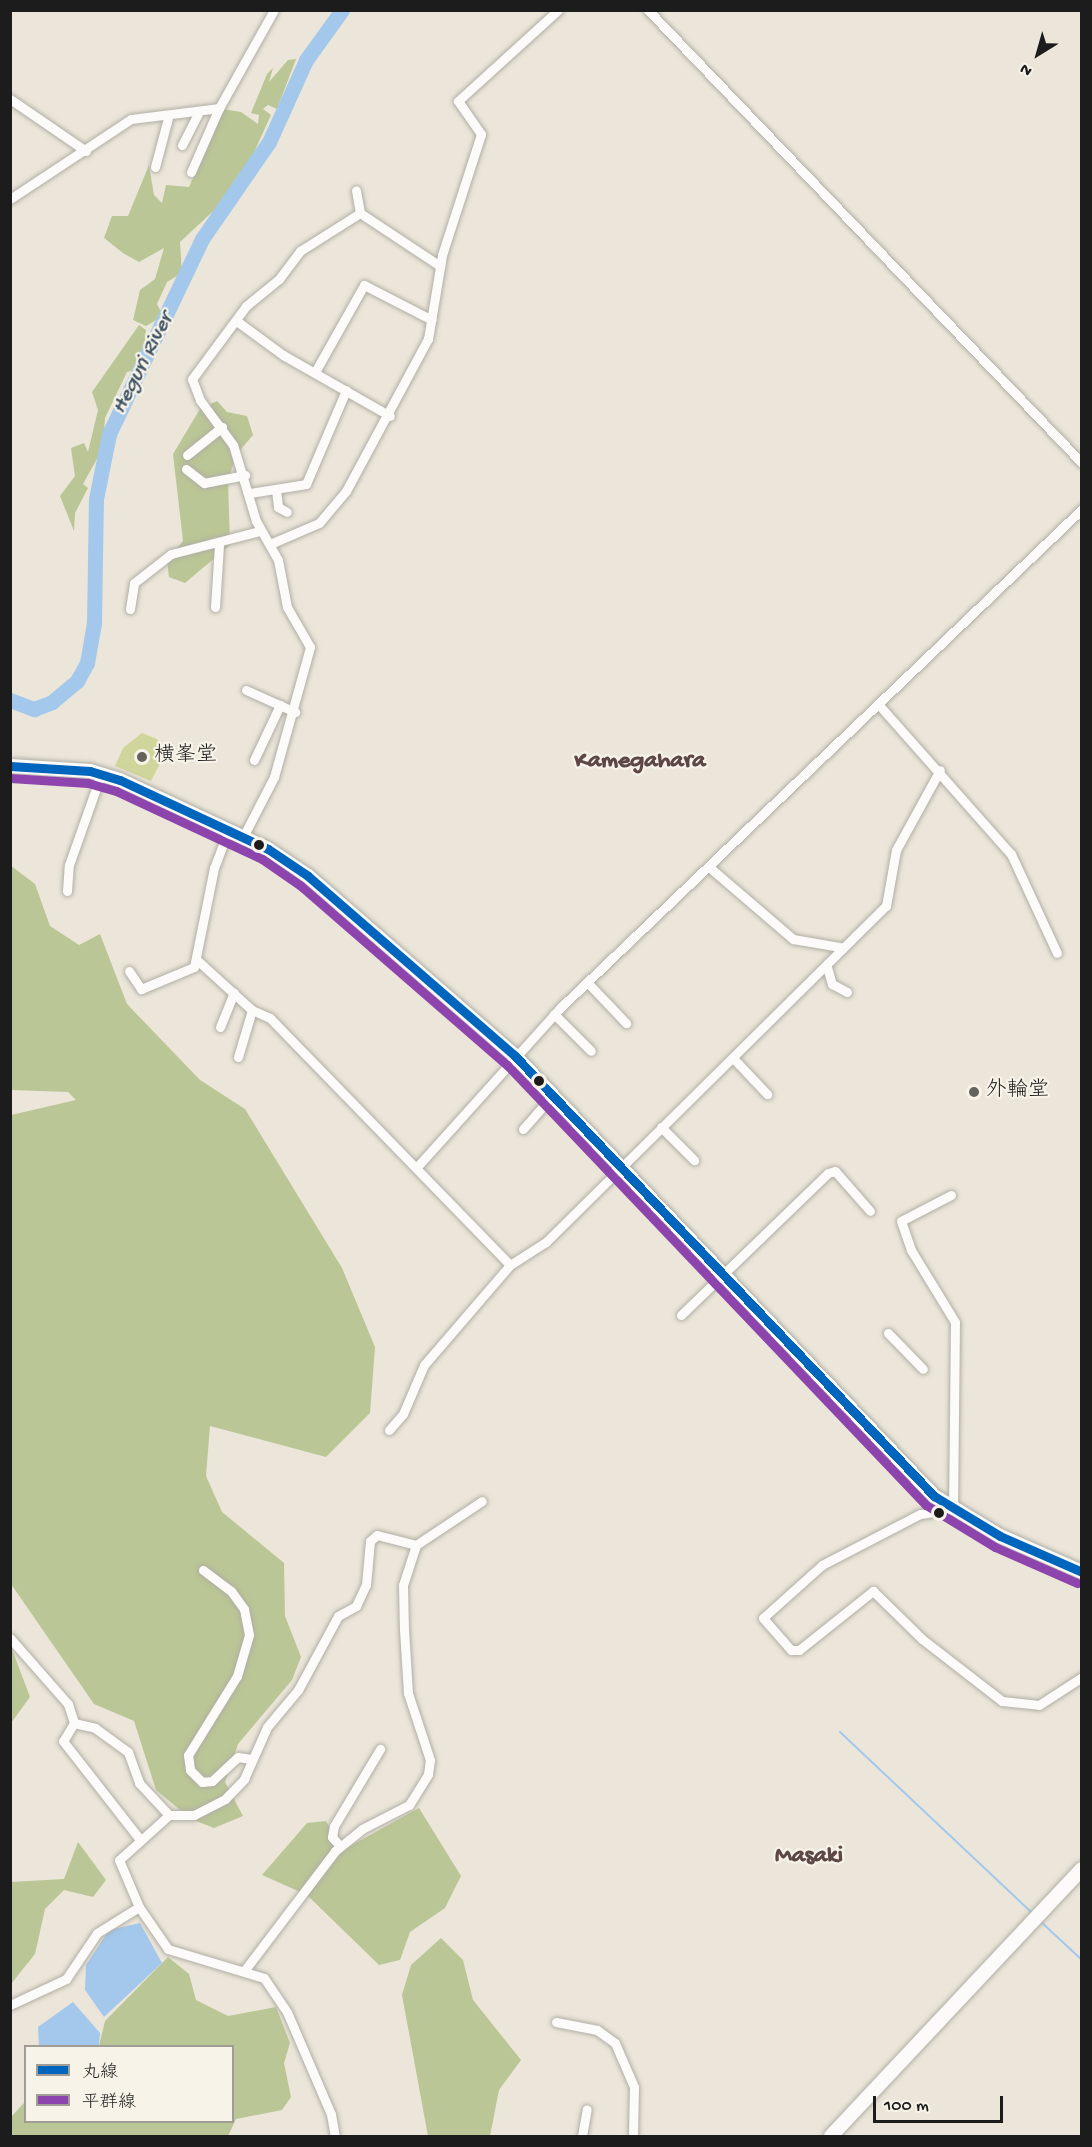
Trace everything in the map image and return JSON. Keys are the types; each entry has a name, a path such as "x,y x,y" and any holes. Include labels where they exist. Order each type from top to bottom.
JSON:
{"main road":[{"path":"10,766 101,774 243,837 323,888 515,1056 920,1482 953,1509 1082,1572"},
{"path":"831,2136 1082,1869"}],"street":[{"path":"191,172 219,108 274,10"},
{"path":"270,544 320,523 346,491 390,416 432,321 440,266 481,134 458,100 558,10"},
{"path":"648,10 1082,463"},
{"path":"10,99 86,151"},
{"path":"10,199 86,151 131,119 168,118 219,108"},
{"path":"182,145 198,113"},
{"path":"155,167 168,118"},
{"path":"356,190 360,213 440,266"},
{"path":"243,837 274,777 294,712 310,647 288,607 270,544 260,531 245,474 222,427 200,400 192,378 300,251 360,213"},
{"path":"315,372 364,285 432,321"},
{"path":"238,322 315,372 390,416"},
{"path":"250,494 276,489 310,478 346,390"},
{"path":"187,455 222,427"},
{"path":"186,469 204,483 245,474"},
{"path":"276,489 278,507 286,512"},
{"path":"416,1168 554,1014 1082,509"},
{"path":"130,609 134,583 171,554 219,545 260,531"},
{"path":"215,607 219,545"},
{"path":"246,690 294,712"},
{"path":"254,760 280,705"},
{"path":"879,705 940,770 1011,854 1057,953"},
{"path":"389,1430 403,1414 424,1365 510,1265 546,1242 621,1166 827,967 840,947 892,897 896,850 940,770"},
{"path":"67,891 69,865 101,774"},
{"path":"129,971 141,988 184,972 197,960 213,868 228,831"},
{"path":"709,867 793,939 840,947"},
{"path":"197,960 252,1010 270,1018 510,1265"},
{"path":"827,967 832,984 847,992"},
{"path":"587,982 626,1023"},
{"path":"220,1027 234,993"},
{"path":"238,1057 252,1010"},
{"path":"554,1014 591,1051"},
{"path":"733,1058 767,1094"},
{"path":"523,1129 554,1095"},
{"path":"661,1127 694,1160"},
{"path":"681,1315 828,1173 835,1171 870,1211"},
{"path":"951,1195 901,1221 911,1250 956,1322 953,1509 920,1514 822,1565 763,1618 791,1650 799,1650 873,1591 1002,1701 1039,1705 1082,1677"},
{"path":"888,1333 923,1369"},
{"path":"244,1971 340,1846 409,1805 428,1774 430,1760 408,1693 403,1585 416,1545 482,1502"},
{"path":"335,2136 331,2114 279,1996 264,1978 244,1971 229,1972 168,1949 139,1907 119,1860 138,1837 169,1815 194,1815 225,1799 244,1779 267,1727 298,1690 338,1616 356,1606 366,1585 370,1540 377,1534 416,1545"},
{"path":"203,1570 231,1591 244,1609 249,1635 237,1676 188,1755 190,1770 202,1782 212,1781 238,1757 251,1759"},
{"path":"10,1638 68,1704 74,1723 63,1741 138,1837"},
{"path":"74,1723 95,1728 124,1748 139,1783 169,1815"},
{"path":"340,1846 332,1837 333,1826 380,1749"},
{"path":"10,2005 66,1979 97,1933 139,1907"},
{"path":"556,2022 597,2030 615,2043 634,2087 633,2136"},
{"path":"582,2136 588,2109"}],"green space":[{"path":"296,59 277,109 268,105 263,109 271,115 238,188 180,242 182,273 167,282 157,304 163,316 146,326 133,320 140,290 155,279 164,248 139,262 123,253 104,238 112,216 128,216 149,165 154,195 162,203 166,185 189,187 223,109 241,112 258,124 259,115 251,113 267,74 273,68 269,82 288,60"},
{"path":"139,325 146,330 144,351 138,353 134,370 127,372 105,418 103,448 83,484 88,488 75,513 74,531 60,496 75,476 71,448 84,443 88,452 98,410 92,392"},
{"path":"217,401 227,412 247,416 253,435 236,455 228,481 230,545 185,583 169,577 167,560 183,541 173,454 200,409"},
{"path":"142,733 157,739 164,756 151,781 115,766 123,748"},
{"path":"10,865 35,884 50,926 79,945 100,934 127,1004 200,1080 245,1109 342,1268 375,1347 370,1413 326,1457 210,1426 206,1476 222,1512 284,1563 285,1616 301,1657 292,1680 238,1744 225,1782 243,1816 214,1828 191,1819 156,1790 134,1721 94,1704 11,1584 11,1115 76,1100 68,1092 11,1090"},
{"path":"10,1644 30,1697 11,1723 10,1723"},
{"path":"419,1808 461,1876 445,1908 410,1932 400,1960 379,1965 307,1895 262,1875 307,1823 326,1821 343,1850"},
{"path":"78,1842 106,1880 93,1897 64,1890 45,1909 35,1954 11,1984 11,1882 64,1879"},
{"path":"441,1938 463,1960 473,2000 521,2060 499,2090 490,2136 428,2136 402,1995 411,1965"},
{"path":"168,1957 189,1974 196,2000 228,2016 276,2007 290,2043 284,2063 291,2097 282,2110 236,2119 228,2136 11,2136 10,2118 24,2103 24,2123 234,2123 234,2045 99,2045 105,2021"}],"water":[{"path":"140,1923 162,1963 104,2017 85,1990 86,1965 109,1930"},
{"path":"73,2002 100,2033 99,2045 39,2045 38,2027"}],"waterway":[{"name":"Heguri River","path":"10,700 34,709 52,702 77,681 87,663 94,623 96,499 109,434 202,239 269,142 306,60 342,10"},
{"path":"840,1732 1032,1913"},
{"path":"1040,1921 1082,1960"}],"transit line":[{"name":"丸線","path":"10,766 90,771 120,780 268,849 308,876 515,1056 934,1496 1000,1536 1082,1572"},
{"name":"平群線","path":"10,778 88,783 116,791 262,859 301,886 507,1065 926,1505 995,1547 1077,1583"}],"place":[{"name":"横峯堂","path":"142,757"},
{"name":"外輪堂","path":"974,1092"}],"district":[{"name":"Kamegahara","path":"640,762"},
{"name":"Masaki","path":"809,1857"}]}
